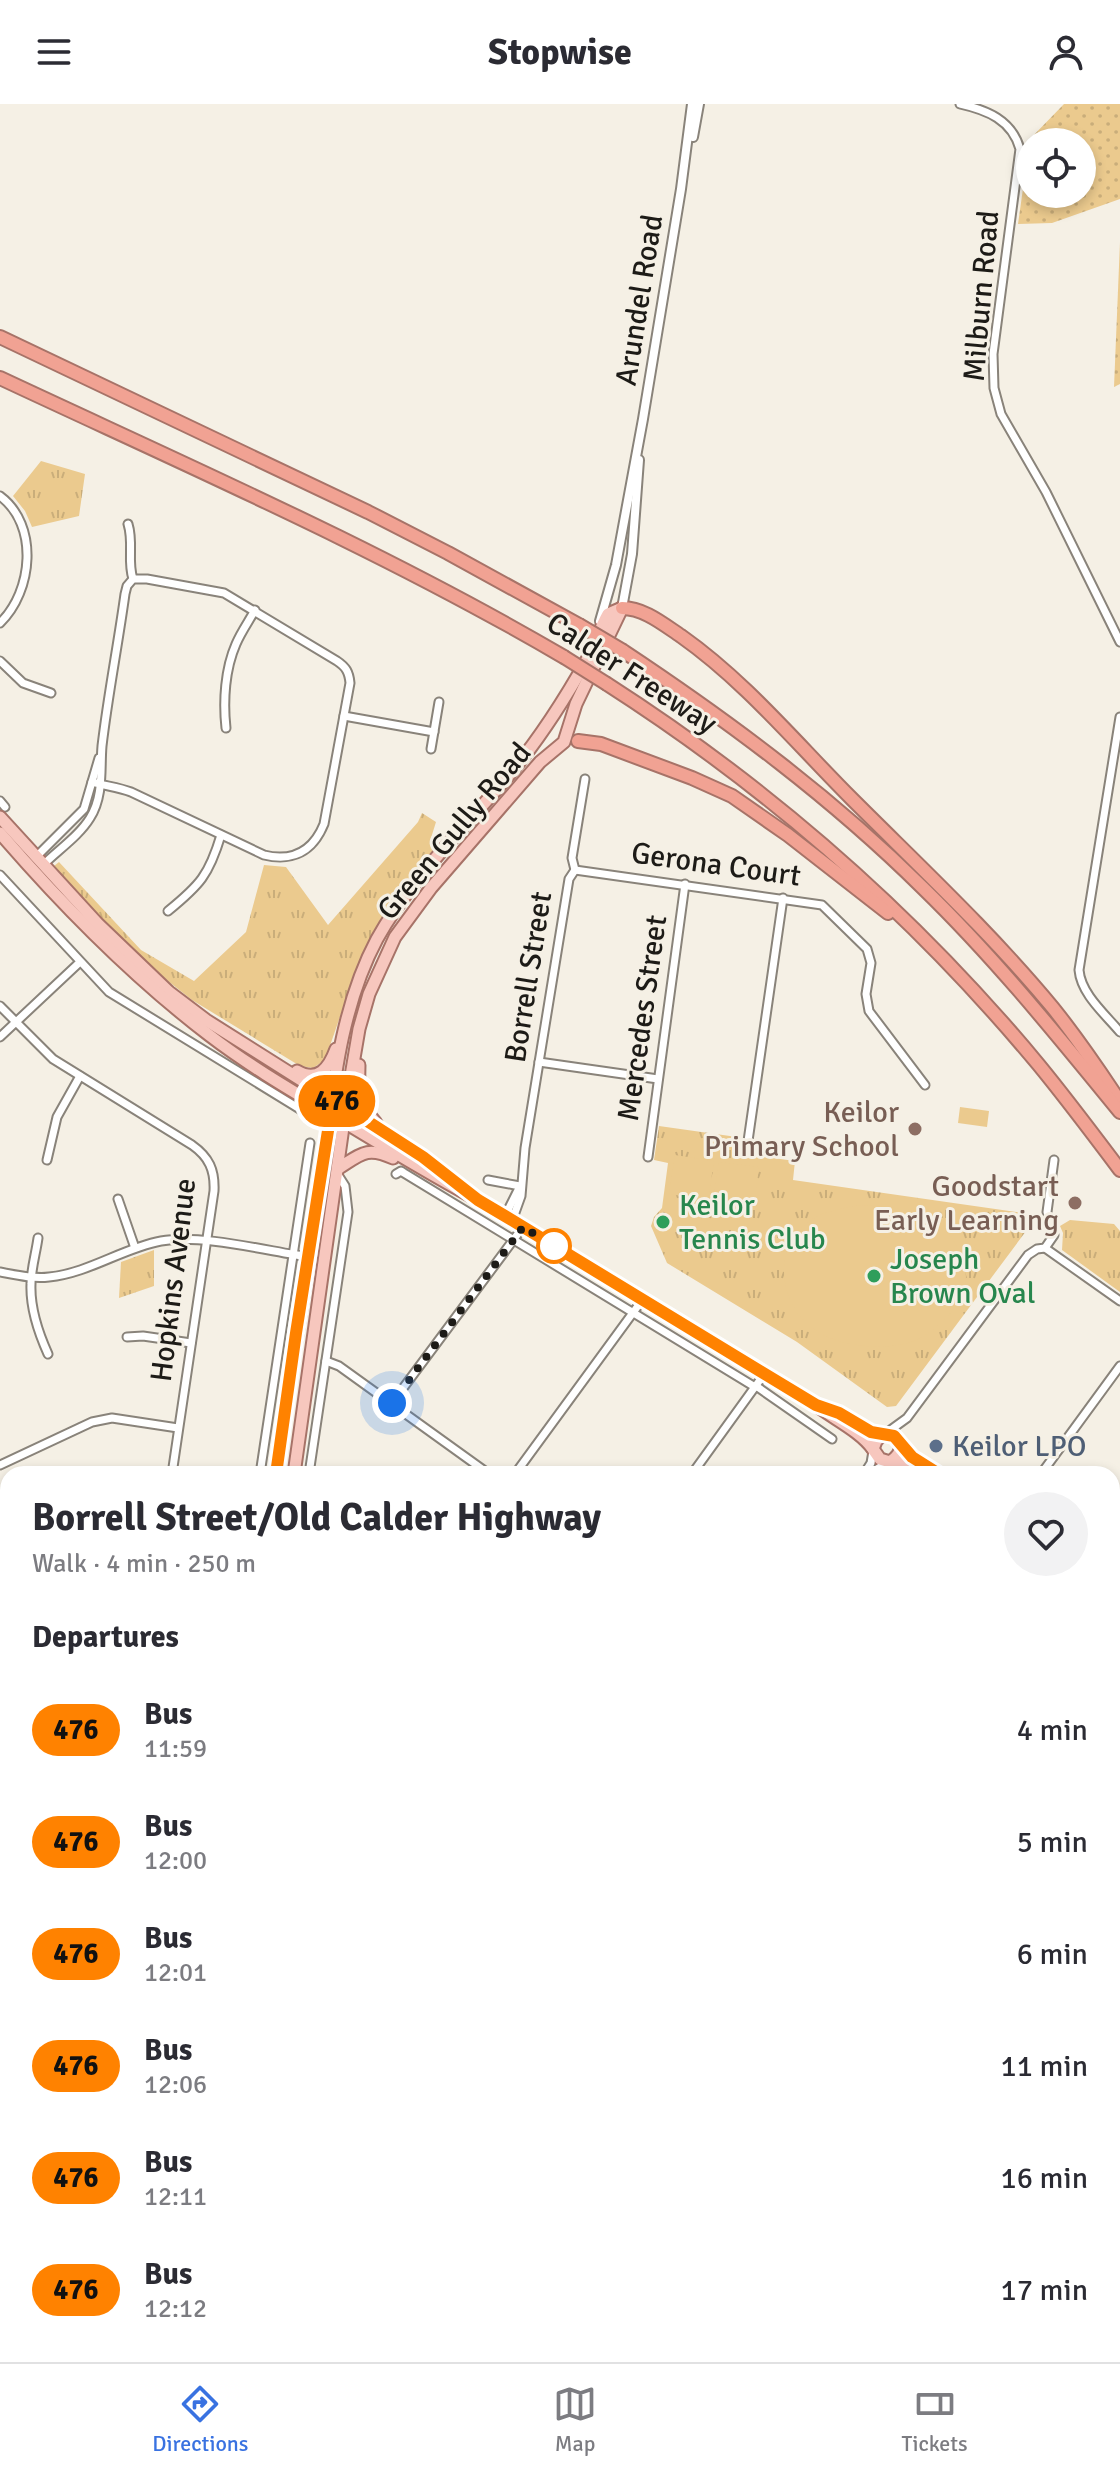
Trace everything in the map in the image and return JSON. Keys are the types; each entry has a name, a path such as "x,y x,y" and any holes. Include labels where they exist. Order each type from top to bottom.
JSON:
{"highway":[{"name":"Calder Freeway","path":"0,337 368,512 623,651 750,740 812,788 896,862 1026,996 1120,1112"},
{"name":"Calder Freeway","path":"0,378 306,521 446,591 564,657 706,751 823,844 951,967 1039,1065 1120,1170"},
{"path":"622,608 642,612 669,628 716,663 765,707 1017,967 1054,1010 1120,1102"},
{"path":"578,741 601,744 732,796 813,854 951,967"}],"main road":[{"path":"569,691 606,618 622,608"},
{"name":"Green Gully Road","path":"295,1466 346,1107 359,1029 373,983 395,937 431,888 540,762 564,742 576,704 622,608"},
{"name":"Green Gully Road","path":"277,1466 330,1114 346,1021 356,986 372,949 390,919 433,862 515,767 569,691"},
{"path":"545,727 553,737 564,742 578,741"},
{"path":"2,808 36,863 99,939 169,1003 254,1068 816,1405 860,1435 871,1465"},
{"path":"0,833 36,863 140,966 206,1020 423,1157 478,1200"},
{"path":"206,1020 310,1076 320,1074 329,1066 346,1021"},
{"path":"359,1029 359,1095 368,1114 383,1131"},
{"path":"339,1172 361,1154 371,1151 423,1170"},
{"path":"816,1405 839,1413 871,1432 894,1436 912,1457 926,1466"},
{"path":"871,1465 876,1441 884,1434"},
{"path":"889,1462 899,1454 902,1444"},
{"path":"871,1465 880,1459 909,1466"}],"street":[{"name":"Arundel Road","path":"603,614 616,565 643,419 692,104"},
{"name":"Arundel Road","path":"681,189 699,104"},
{"name":"Milburn Road","path":"960,104 985,111 1002,121 1014,134 1020,149 993,354 997,405 1010,433 1046,492 1120,642"},
{"name":"Arundel Road","path":"622,608 632,554 643,419"},
{"path":"0,496 20,518 27,549 19,597 14,608 0,623"},
{"path":"36,863 81,813 96,784 130,582 132,540 128,524"},
{"path":"96,784 131,792 264,855 274,858 297,855 310,847 324,824 350,683 343,665 224,593 147,579 130,582"},
{"path":"226,728 224,710 231,658 255,610"},
{"name":"Green Gully Road","path":"569,691 603,614"},
{"path":"0,661 23,683 51,693"},
{"path":"431,749 439,702"},
{"path":"344,716 434,732"},
{"path":"1120,717 1079,970 1085,990 1120,1032"},
{"name":"Borrell Street","path":"392,1403 514,1241 513,1221 569,879 575,870 572,858 585,779"},
{"path":"168,911 205,877 221,835"},
{"name":"Gerona Court","path":"575,870 822,905 867,949 871,963 866,994 869,1011 925,1085"},
{"path":"0,875 109,992 303,1111"},
{"name":"Mercedes Street","path":"648,1157 685,884"},
{"path":"748,1141 783,898"},
{"path":"0,1037 80,962"},
{"name":"Hopkins Avenue","path":"0,1006 46,1054 192,1145 206,1157 212,1169 214,1181 173,1466"},
{"path":"539,1062 658,1079"},
{"path":"47,1160 57,1117 80,1076"},
{"path":"261,1466 310,1143"},
{"path":"1045,1248 1054,1235 1047,1212 1054,1160"},
{"path":"396,1174 401,1171 756,1387 832,1439"},
{"path":"310,1466 348,1200 339,1172"},
{"path":"488,1180 520,1186"},
{"path":"118,1199 135,1248"},
{"path":"38,1238 32,1277 33,1307 39,1334 48,1354"},
{"path":"0,1272 32,1277 62,1275 163,1240 206,1241 309,1257"},
{"path":"884,1434 907,1418 1028,1255 1037,1249 1045,1248 1120,1301"},
{"path":"521,1466 643,1299"},
{"path":"127,1337 143,1336 191,1343"},
{"path":"326,1361 339,1366 478,1466"},
{"path":"1047,1466 1120,1366"},
{"path":"698,1466 765,1373"},
{"path":"1,1462 106,1418 178,1428"},
{"path":"902,1444 907,1418"}],"green space":[{"path":"1064,104 1120,104 1120,199 1096,207 1096,128 1041,128"},
{"path":"1020,208 1094,208 1052,223 1018,224"},
{"path":"1120,242 1120,384 1114,387"},
{"path":"41,461 85,474 79,516 32,527 13,496"},
{"path":"422,813 436,822 431,838 433,851 388,908 370,940 325,1060 313,1068 300,1066 192,1000 149,966 57,877 54,866 59,862 141,950 194,981 246,932 264,865 286,867 328,925 418,822"},
{"path":"960,1107 989,1111 987,1127 958,1123"},
{"path":"659,1126 737,1137 735,1153 795,1161 793,1180 1038,1215 896,1406 887,1407 797,1342 667,1263 651,1226 662,1208 668,1163 654,1160"},
{"path":"675,1155 714,1161 708,1200 669,1194"},
{"path":"719,1162 759,1167 754,1206 713,1201"},
{"name":"Joseph Brown Oval","path":"863,1205 900,1209 924,1218 948,1233 961,1257 966,1277 961,1297 940,1324 914,1341 881,1347 836,1340 809,1325 790,1299 784,1269 792,1239 816,1217"},
{"path":"991,1220 1002,1227 985,1254 974,1247"},
{"path":"1070,1220 1114,1224 1120,1231 1120,1292 1062,1250 1063,1233 1060,1226"},
{"path":"154,1250 154,1286 119,1298 121,1262"}],"bus line":[{"name":"476","path":"277,1466 333,1099 423,1157 478,1200 816,1405 839,1413 871,1432 894,1436 912,1457 926,1466"}],"place":[{"name":"Keilor Primary School","path":"915,1129"},
{"name":"Goodstart Early Learning","path":"1075,1203"},
{"name":"Keilor Tennis Club","path":"663,1222"},
{"name":"Joseph Brown Oval","path":"874,1276"},
{"name":"Keilor LPO","path":"936,1446"}],"route":[{"path":"392,1403 523,1227 557,1248 554,1246"}]}
